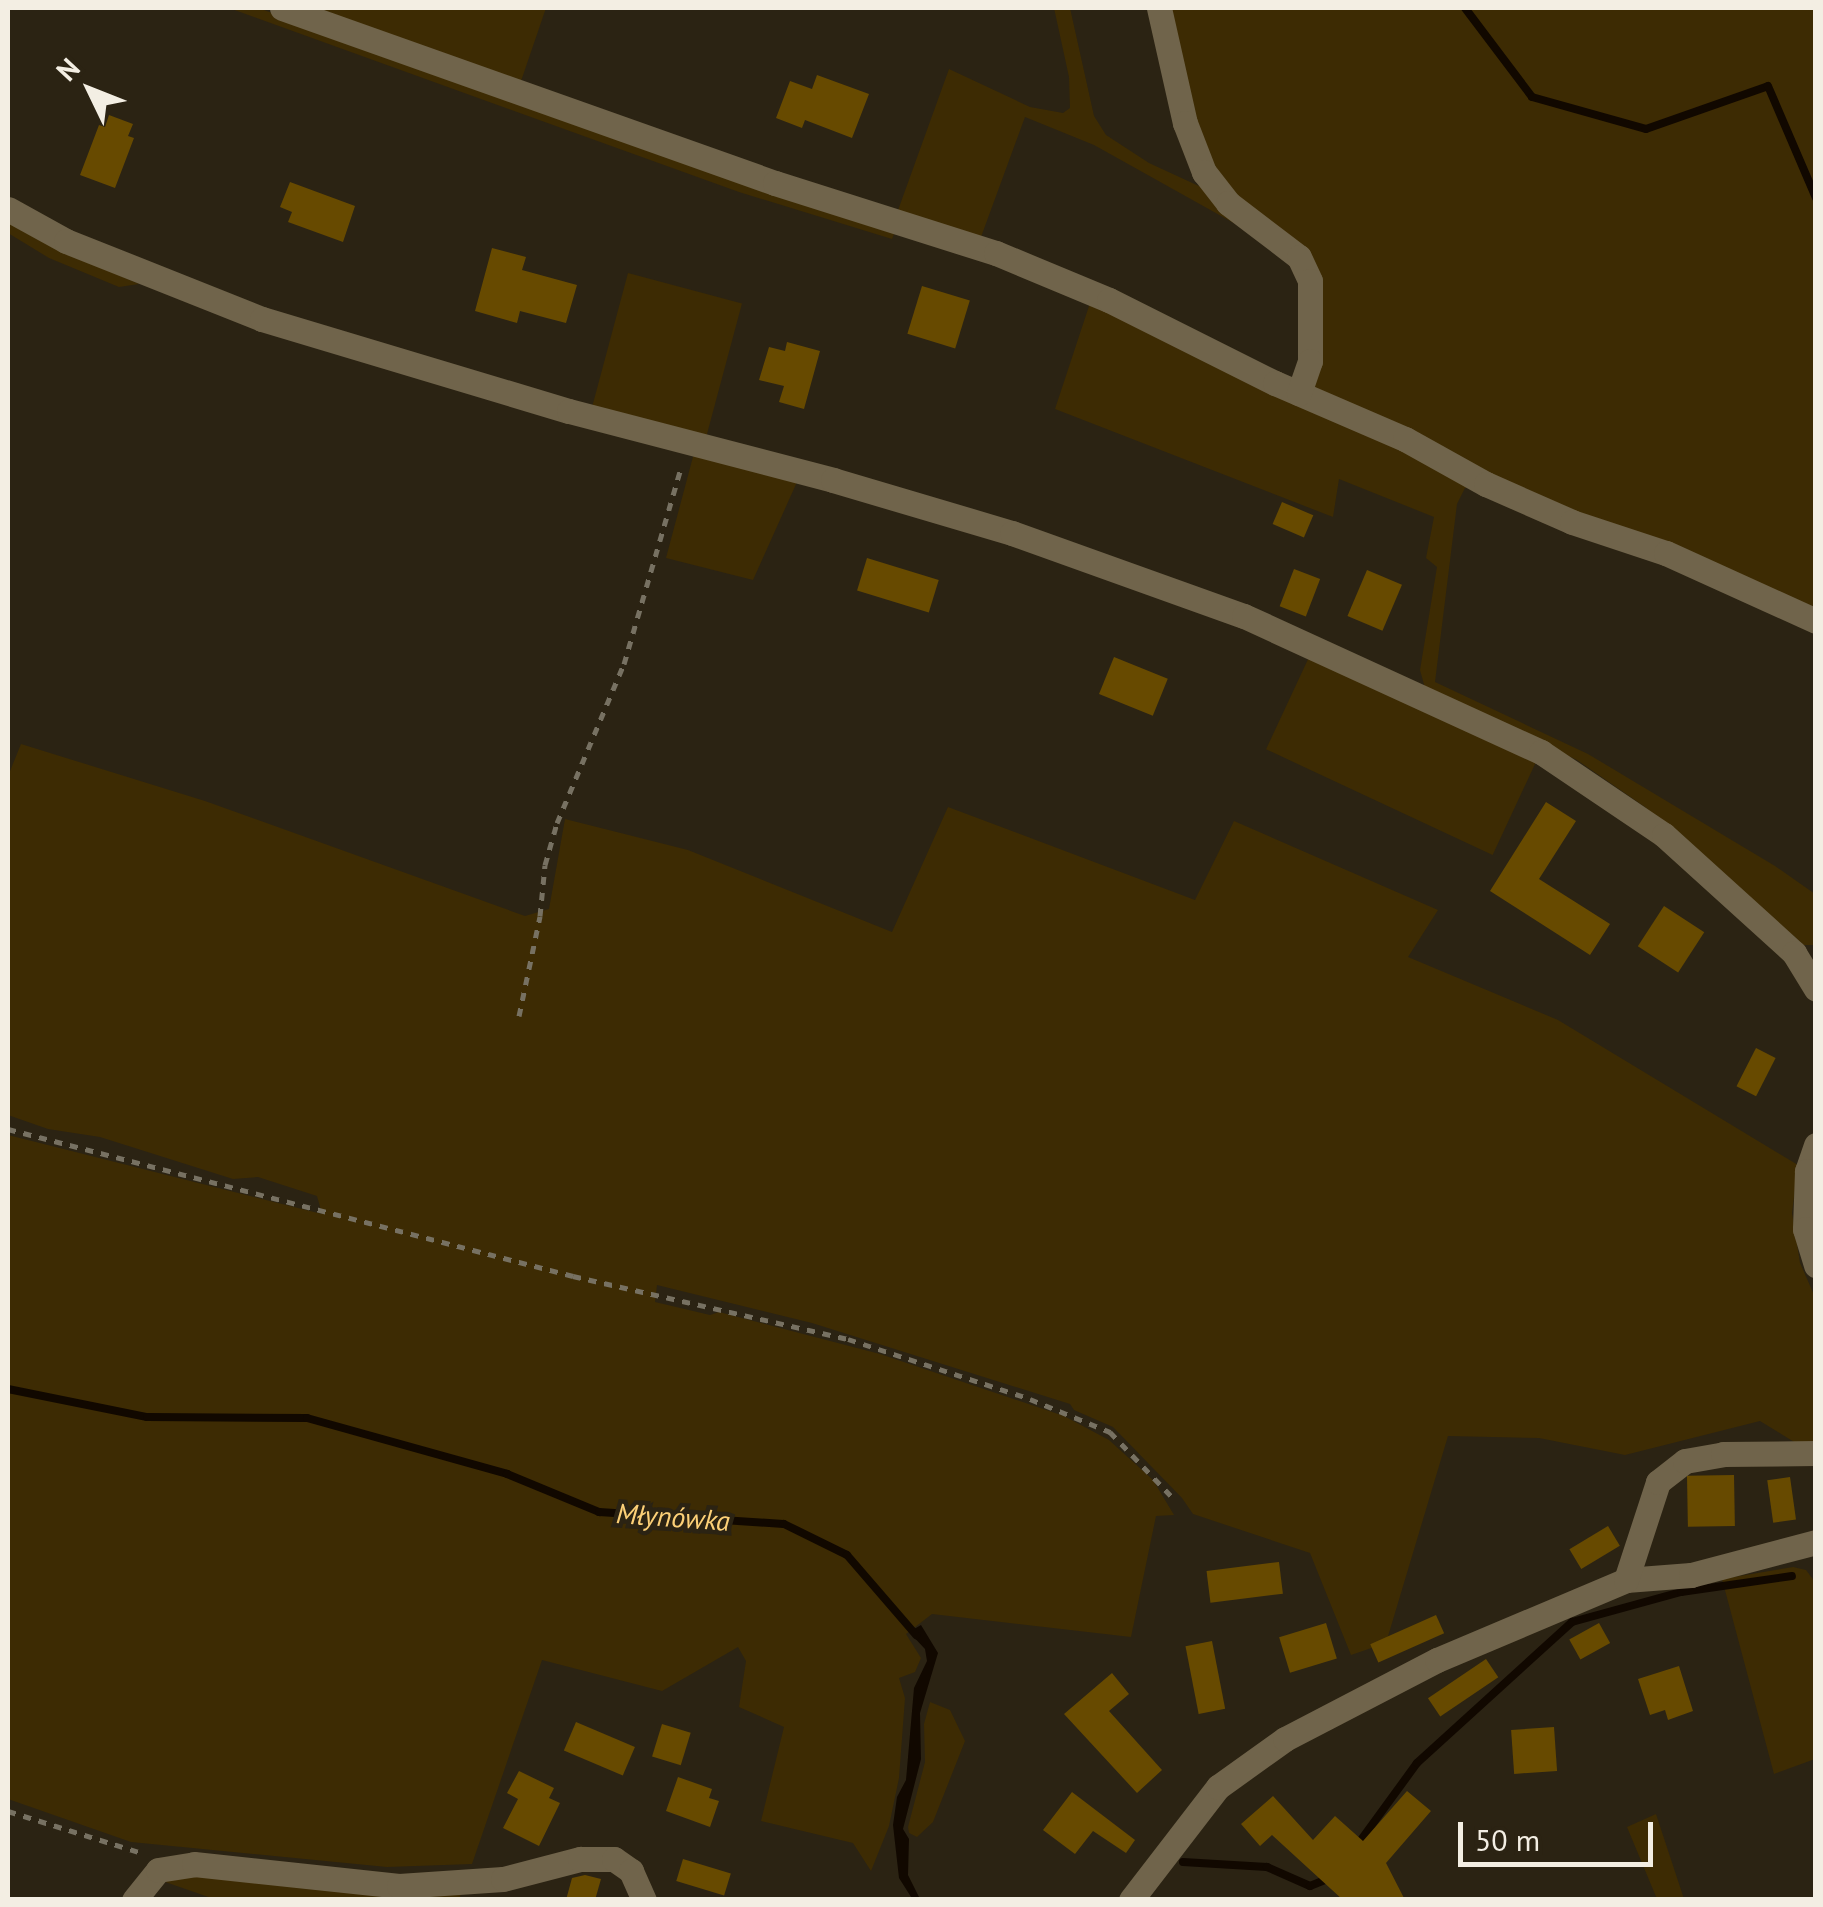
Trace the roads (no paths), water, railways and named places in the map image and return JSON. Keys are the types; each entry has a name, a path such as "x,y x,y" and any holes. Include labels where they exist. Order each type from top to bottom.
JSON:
{"street":[{"path":"282,8 775,183 996,253 1109,300 1405,439 1503,492 1572,522 1666,553 1816,621"},
{"path":"1159,8 1185,123 1204,172 1228,203 1299,257 1310,280 1310,361 1299,392"},
{"path":"8,209 66,242 262,319 832,480 1030,540 1244,616 1541,752 1664,834 1794,952 1816,989"},
{"path":"1816,1145 1807,1171 1805,1229 1816,1265"},
{"path":"1626,1580 1658,1482 1685,1460 1723,1454 1816,1453"},
{"path":"1131,1900 1218,1788 1285,1739 1437,1660 1626,1580 1691,1575 1816,1542"},
{"path":"134,1900 158,1870 194,1864 399,1886 503,1879 580,1859 614,1858 631,1871 644,1900"}],"waterway":[{"path":"1465,8 1532,97 1646,129 1768,86 1816,198"},
{"name":"Młynówka","path":"8,1389 147,1417 307,1418 507,1474 599,1512 784,1524 847,1555 916,1635"},
{"path":"1358,1844 1417,1763 1572,1622 1681,1592 1792,1576"},
{"path":"1183,1862 1267,1867 1310,1886 1330,1878"}]}
